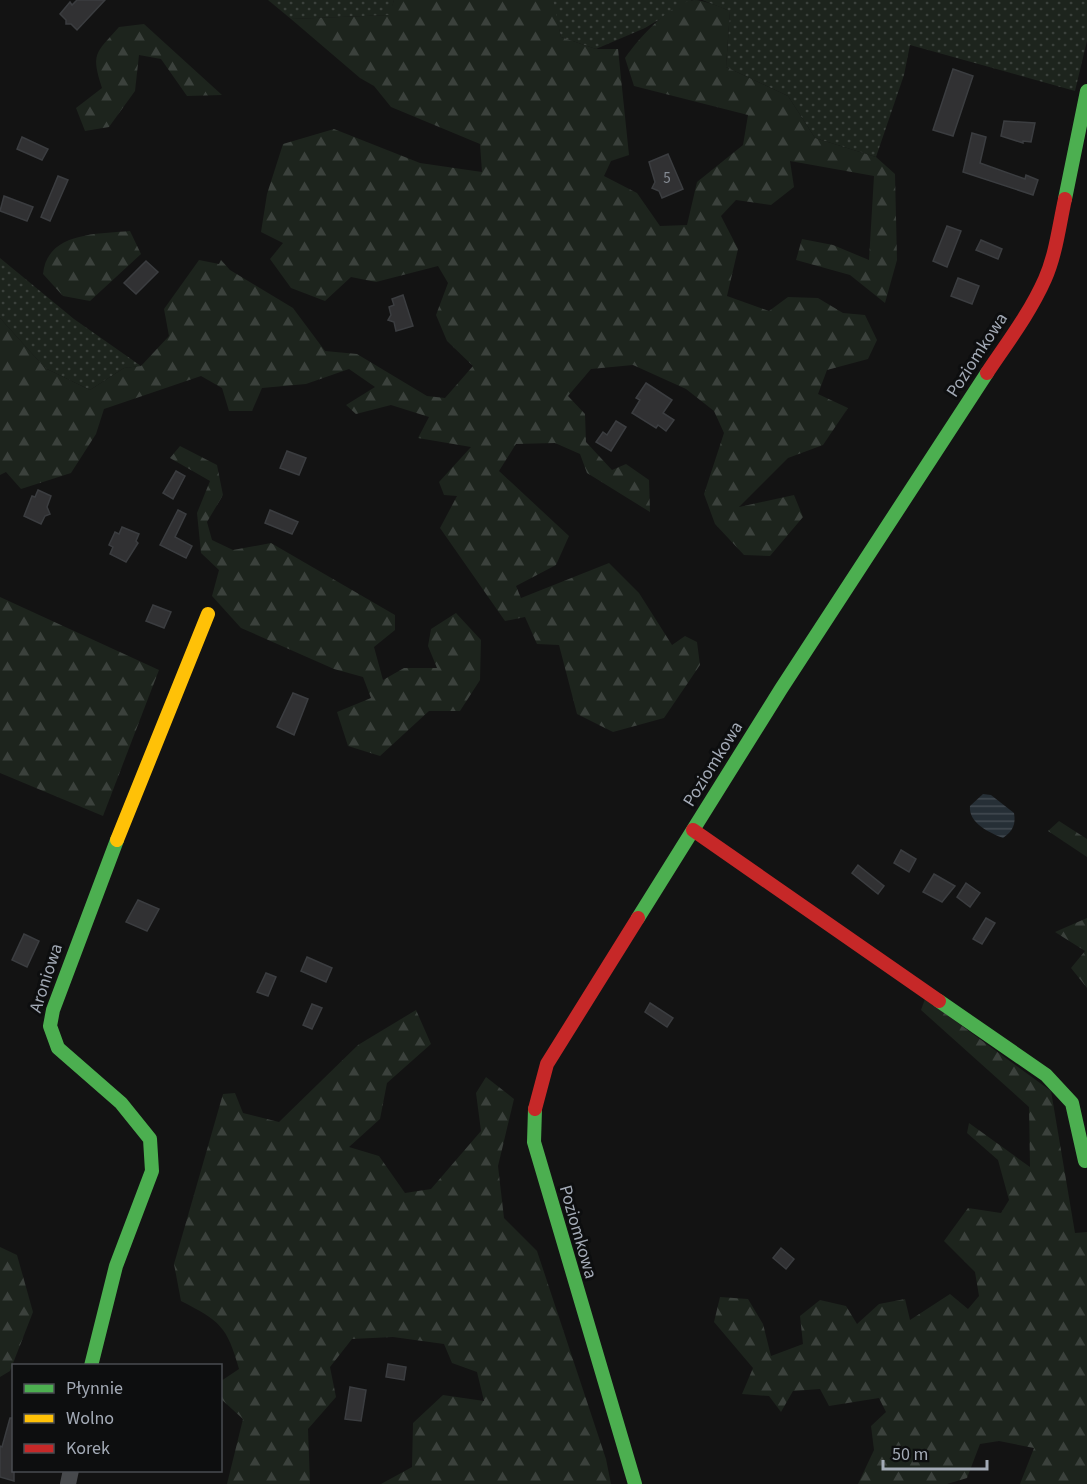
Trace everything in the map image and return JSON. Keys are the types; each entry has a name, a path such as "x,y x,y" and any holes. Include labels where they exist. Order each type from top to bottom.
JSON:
{"street":[{"name":"Poziomkowa","path":"634,1484 633,1470 534,1142 531,1118 536,1093 547,1064 813,639 1028,311 1045,279 1064,210 1087,92"},
{"name":"Aroniowa","path":"91,1364 116,1266 152,1171 150,1139 121,1103 58,1048 50,1026 53,1010 113,851 208,614"},
{"path":"693,830 1046,1075 1072,1103 1085,1161"}],"green space":[{"path":"268,0 394,0 390,15 291,19"},
{"path":"394,0 553,0 561,37 596,49 618,49 629,155 611,161 604,176 637,193 660,226 687,225 697,182 743,145 748,115 634,86 625,58 655,23 675,8 694,0 708,2 730,11 726,67 788,96 815,138 876,157 895,174 897,260 885,303 850,275 796,260 802,239 833,245 869,260 874,176 790,161 794,187 771,205 736,200 721,216 738,249 727,296 769,311 788,297 818,298 843,313 865,315 877,340 868,359 827,370 818,394 848,408 823,445 788,458 739,507 794,495 803,517 770,556 744,555 715,524 704,494 724,433 714,411 686,389 633,365 591,369 568,396 585,414 586,442 612,470 626,464 649,480 650,512 587,473 580,454 555,443 516,444 499,471 569,536 556,565 516,586 521,598 609,563 639,593 672,645 685,636 697,642 700,665 664,718 613,732 577,714 559,645 537,644 525,617 505,621 440,528 457,496 444,495 439,482 471,447 418,438 429,417 391,405 356,414 346,405 375,387 349,369 306,384 262,388 252,411 229,411 222,388 201,376 104,409 96,434 71,473 21,489 6,472 0,475 0,318 45,368 90,390 124,368 141,366 169,336 164,309 199,260 219,264 221,260 230,270 293,308 325,351 357,354 427,396 445,398 473,366 447,341 436,315 448,283 438,266 376,282 351,277 325,301 291,288 270,259 283,243 261,232 267,194 283,144 334,129 420,163 482,172 480,144 391,107 374,86 360,78 291,19 389,15"},
{"path":"552,0 692,0 645,28 596,49 561,37"},
{"path":"702,0 1087,0 1087,41 1075,91 910,45 904,75 876,157 815,138 788,96 726,67 730,11"},
{"path":"144,24 222,95 187,96 161,59 139,55 135,91 109,127 85,131 76,108 102,88 97,68 97,54 119,27"},
{"path":"130,231 141,254 90,301 63,296 43,274 47,260 54,250 64,243 89,235"},
{"path":"0,258 74,319 141,366 124,368 90,390 45,368 0,318"},
{"path":"180,446 217,465 223,495 207,522 212,540 233,550 271,543 395,615 395,630 374,647 383,680 404,668 437,668 428,646 431,629 456,613 481,640 480,680 460,711 429,711 380,756 348,746 337,712 371,698 363,677 334,669 241,628 212,596 219,570 201,553 197,513 210,481 170,458"},
{"path":"0,597 159,670 103,816 0,773"},
{"path":"1059,821 1087,839 1087,857 1048,831"},
{"path":"1087,918 1087,988 1071,968 1085,951 1055,932"},
{"path":"925,999 1051,1091 1075,1233 1087,1232 1087,1484 1020,1484 1034,1448 999,1441 980,1444 967,1478 947,1484 858,1484 874,1450 871,1426 886,1412 879,1398 829,1406 820,1389 793,1391 781,1412 769,1396 742,1394 753,1368 714,1322 720,1297 748,1299 763,1324 771,1356 803,1344 800,1316 820,1300 846,1306 857,1324 879,1304 905,1299 910,1320 950,1294 968,1309 979,1296 975,1272 944,1241 968,1208 1001,1213 1009,1200 998,1160 967,1133 969,1123 1030,1167 1029,1107 921,1010"},
{"path":"416,1010 431,1044 387,1083 380,1119 349,1147 379,1156 405,1193 431,1189 481,1131 476,1093 486,1077 514,1099 498,1166 504,1218 537,1251 606,1459 611,1484 381,1484 412,1467 413,1423 443,1395 484,1401 477,1372 452,1363 444,1344 393,1337 352,1339 330,1367 336,1397 308,1429 310,1484 227,1484 243,1419 222,1400 222,1380 239,1369 230,1343 220,1326 205,1314 181,1301 174,1264 223,1094 235,1093 243,1113 279,1122 358,1045"},
{"path":"0,1247 17,1255 33,1312 10,1371 0,1377"}],"shaded area":[{"path":"983,794 991,795 1014,813 1013,827 1003,838 981,826 972,817 970,806"}],"building":[{"path":"77,0 105,0 77,30 71,24 66,24 66,20 60,14 70,2 72,5"},
{"path":"953,69 973,76 953,136 933,130"},
{"path":"1004,121 1035,123 1031,142 1023,141 1023,143 1001,136"},
{"path":"972,133 986,137 980,163 1025,179 1026,175 1038,180 1033,195 963,172"},
{"path":"22,137 48,149 42,160 17,149"},
{"path":"668,154 683,189 662,198 659,191 652,188 655,182 649,162"},
{"path":"58,176 68,180 50,221 41,217"},
{"path":"4,196 33,207 27,221 0,211"},
{"path":"947,226 961,231 947,267 933,261"},
{"path":"981,240 1002,249 998,259 976,250"},
{"path":"146,261 158,272 136,294 124,283"},
{"path":"958,278 979,286 972,304 951,296"},
{"path":"403,295 413,326 396,331 394,322 388,320 391,315 389,307 394,305 392,299"},
{"path":"646,383 672,400 663,413 674,420 666,431 658,425 656,428 632,413 640,400 636,398"},
{"path":"616,421 626,427 611,451 596,442 603,432 607,435"},
{"path":"287,451 306,458 299,475 280,468"},
{"path":"176,471 185,476 173,499 163,493"},
{"path":"38,490 51,496 47,507 50,514 45,516 41,524 24,516 32,496 35,497"},
{"path":"178,510 186,514 175,537 192,546 186,558 160,545"},
{"path":"270,510 298,522 292,534 265,523"},
{"path":"122,527 139,534 136,541 138,543 126,562 110,554 113,547 109,545 115,532 119,534"},
{"path":"153,605 171,612 164,628 146,621"},
{"path":"293,693 308,699 294,735 277,727"},
{"path":"901,850 916,859 909,872 894,863"},
{"path":"858,865 884,886 878,894 852,873"},
{"path":"934,874 955,886 942,902 923,892"},
{"path":"966,883 980,893 970,907 957,897"},
{"path":"138,900 159,909 147,931 126,922"},
{"path":"986,918 995,923 982,944 973,939"},
{"path":"24,934 39,941 27,967 12,960"},
{"path":"307,957 332,968 326,982 301,971"},
{"path":"266,973 276,977 268,996 257,992"},
{"path":"650,1003 673,1018 667,1027 645,1012"},
{"path":"312,1004 322,1008 312,1029 303,1025"},
{"path":"781,1248 794,1259 786,1269 773,1258"},
{"path":"388,1364 406,1367 404,1380 386,1377"},
{"path":"350,1387 366,1390 361,1421 345,1419"},
{"path":"10,1418 12,1418 14,1481 0,1477 0,1446 2,1447"}],"traffic: fast":[{"path":"1065,199 1087,91"},
{"path":"638,918 781,689 987,373"},
{"path":"92,1364 116,1266 152,1171 150,1139 121,1103 58,1048 50,1026 53,1010 117,840"},
{"path":"939,1001 1046,1075 1072,1103 1085,1161"},
{"path":"535,1109 534,1142 635,1484"}],"traffic: slow":[{"path":"117,840 208,614"}],"traffic: jam":[{"path":"987,373 1025,316 1045,279 1055,250 1065,199"},
{"path":"693,830 939,1001"},
{"path":"535,1109 547,1064 638,918"}]}
